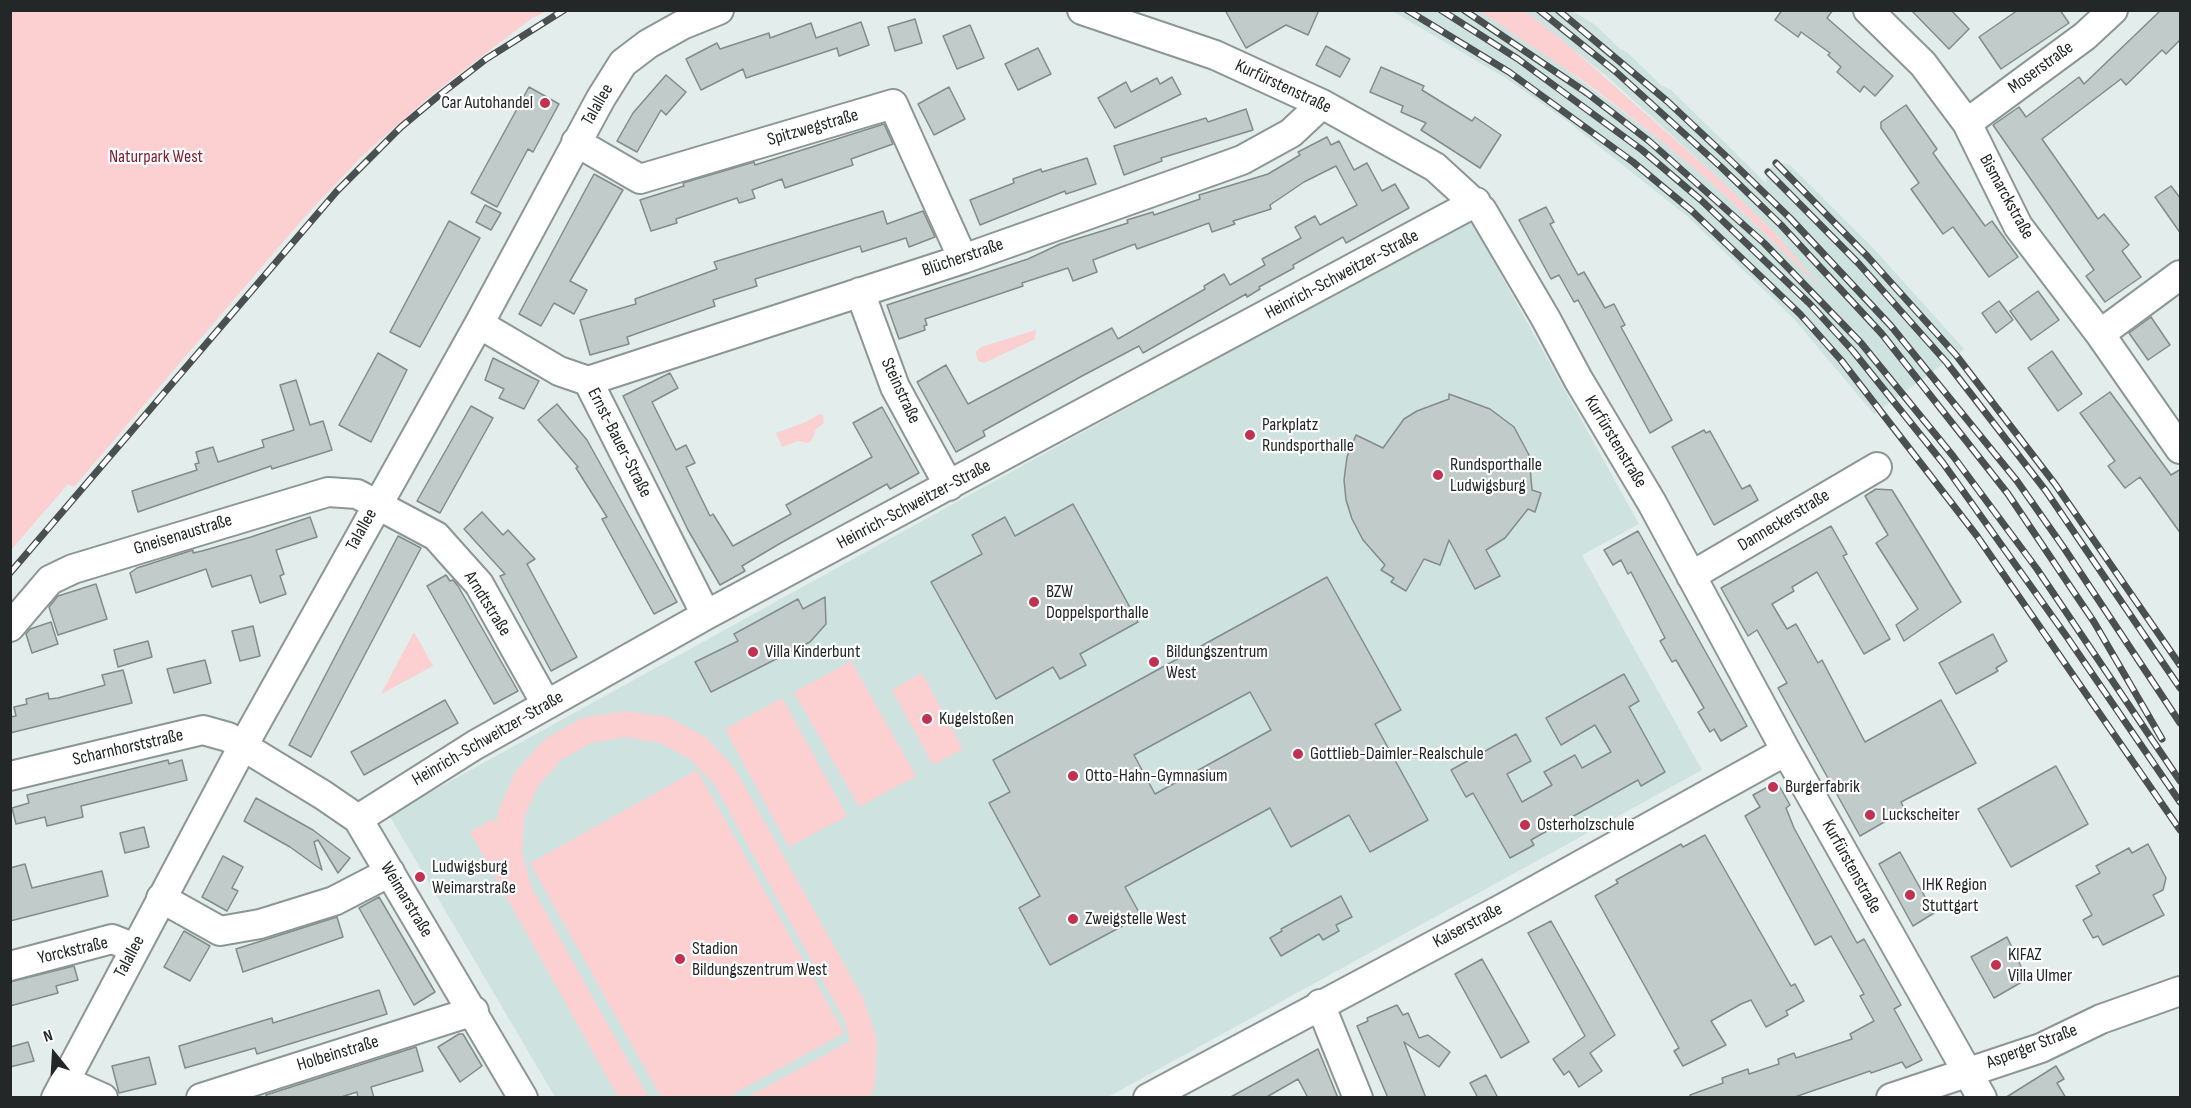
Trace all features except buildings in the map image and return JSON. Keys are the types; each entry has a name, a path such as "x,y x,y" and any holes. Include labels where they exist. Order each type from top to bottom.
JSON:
{"street":[{"name":"Talallee","path":"61,1089 243,746 479,324 576,142 623,63 648,44 682,25 719,10"},
{"name":"Kurfürstenstraße","path":"1082,10 1215,55 1322,104 1435,166 1476,202 1514,261 1578,379 1652,503 1786,751 1982,1098"},
{"name":"Bismarckstraße","path":"1868,10 1923,64 1967,123 2018,226 2100,334 2181,449"},
{"name":"Moserstraße","path":"1967,123 2085,36 2113,10"},
{"name":"Spitzwegstraße","path":"576,142 640,179 893,104 963,259"},
{"name":"Blücherstraße","path":"588,381 963,259 1242,160 1291,133 1322,104"},
{"name":"Heinrich-Schweitzer-Straße","path":"358,819 426,775 546,704 706,615 1476,202"},
{"path":"2100,334 2181,275"},
{"name":"Steinstraße","path":"860,292 895,387 949,486"},
{"name":"Ernst-Bauer-Straße","path":"479,324 559,371 588,381 706,615"},
{"name":"Danneckerstraße","path":"1691,576 1876,467"},
{"name":"Gneisenaustraße","path":"10,627 50,580 73,569 328,492 357,494 376,505"},
{"name":"Arndtstraße","path":"376,505 436,536 479,584 546,704"},
{"name":"Scharnhorststraße","path":"10,776 203,730 228,737 243,746"},
{"name":"Weimarstraße","path":"243,746 358,819 474,1011 523,1098"},
{"name":"Kaiserstraße","path":"1148,1098 1505,907 1786,751"},
{"path":"161,898 220,931 260,924 334,901 390,872"},
{"name":"Yorckstraße","path":"10,966 111,939 135,948"},
{"name":"Asperger Straße","path":"1891,1098 1966,1070 2000,1063 2041,1048 2101,1019 2181,991"},
{"path":"1320,1004 1358,1098"},
{"name":"Holbeinstraße","path":"201,1098 474,1011"},
{"path":"61,1089 104,1098"}],"shaded area":[{"path":"1392,11 1480,11 1528,41 1654,135 1714,185 1815,281 1773,231 1715,175 1609,78 1525,11 1572,11 1594,24 1662,86 1670,89 1767,184 1766,176 1771,167 1780,163 1790,165 1874,249 1964,349 1874,414 1794,319 1687,216 1567,121 1504,77"},
{"name":"Bildungszentrum West","path":"1470,219 1639,524 1582,555 1702,770 1106,1098 555,1097 389,815"}],"green space":[{"name":"Naturpark West","path":"10,11 548,11 532,18 434,93 362,156 301,221 74,487 68,484 11,550"},
{"path":"1480,11 1525,11 1568,45 1715,175 1773,231 1823,290 1714,185 1654,135 1592,87"},
{"path":"1036,330 1035,339 984,363 978,361 976,352 981,347"},
{"path":"820,414 823,415 824,423 816,429 812,440 808,443 798,441 782,447 776,433"},
{"path":"414,632 433,666 381,694"},
{"path":"851,661 916,776 859,807 794,692"},
{"name":"Kugelstoßen","path":"922,673 963,749 933,765 892,690"},
{"path":"782,698 847,816 789,847 725,729"},
{"path":"625,711 668,717 707,738 735,769 863,998 877,1040 875,1085 870,1097 748,1097 850,1041 845,1021 714,784 690,759 660,743 625,737 591,743 561,760 538,786 524,818 522,853 531,886 648,1097 618,1097 470,832 493,819 497,825 498,812 515,772 544,740 582,718"},
{"path":"697,770 844,1033 728,1097 661,1097 530,863"}],"railway":[{"path":"10,573 337,191 401,127 437,97 486,59 564,10"},
{"path":"1407,10 1509,72 1633,162 1692,211 1800,314 1841,360 1977,536 2180,830"},
{"path":"1441,10 1518,59 1642,150 1701,200 1810,304 1853,351 1943,463 2067,637 2180,802"},
{"path":"1464,10 1587,93 1649,141 1764,243 1861,343 1953,456 2037,569 2180,781"},
{"path":"1539,10 1615,71 1721,167 1781,225 1882,334 2008,494 2094,622 2162,739"},
{"path":"1558,10 1667,101 1729,159 1790,218 1891,326 2017,481 2180,723"},
{"path":"1776,163 1868,257 1956,355 2055,484 2180,665"},
{"path":"1768,172 1859,264 1947,363 2046,491 2180,688"}],"place":[{"name":"Car Autohandel","path":"545,103"},
{"name":"Parkplatz Rundsporthalle","path":"1250,435"},
{"name":"Rundsporthalle Ludwigsburg","path":"1438,475"},
{"name":"BZW Doppelsporthalle","path":"1034,602"},
{"name":"Villa Kinderbunt","path":"753,652"},
{"name":"Bildungszentrum West","path":"1154,662"},
{"name":"Kugelstoßen","path":"927,719"},
{"name":"Gottlieb-Daimler-Realschule","path":"1298,754"},
{"name":"Otto-Hahn-Gymnasium","path":"1073,776"},
{"name":"Burgerfabrik","path":"1773,787"},
{"name":"Luckscheiter","path":"1870,815"},
{"name":"Osterholzschule","path":"1525,825"},
{"name":"Ludwigsburg Weimarstraße","path":"420,877"},
{"name":"IHK Region Stuttgart","path":"1910,895"},
{"name":"Zweigstelle West","path":"1073,919"},
{"name":"Stadion Bildungszentrum West","path":"680,959"},
{"name":"KIFAZ Villa Ulmer","path":"1996,965"}]}
